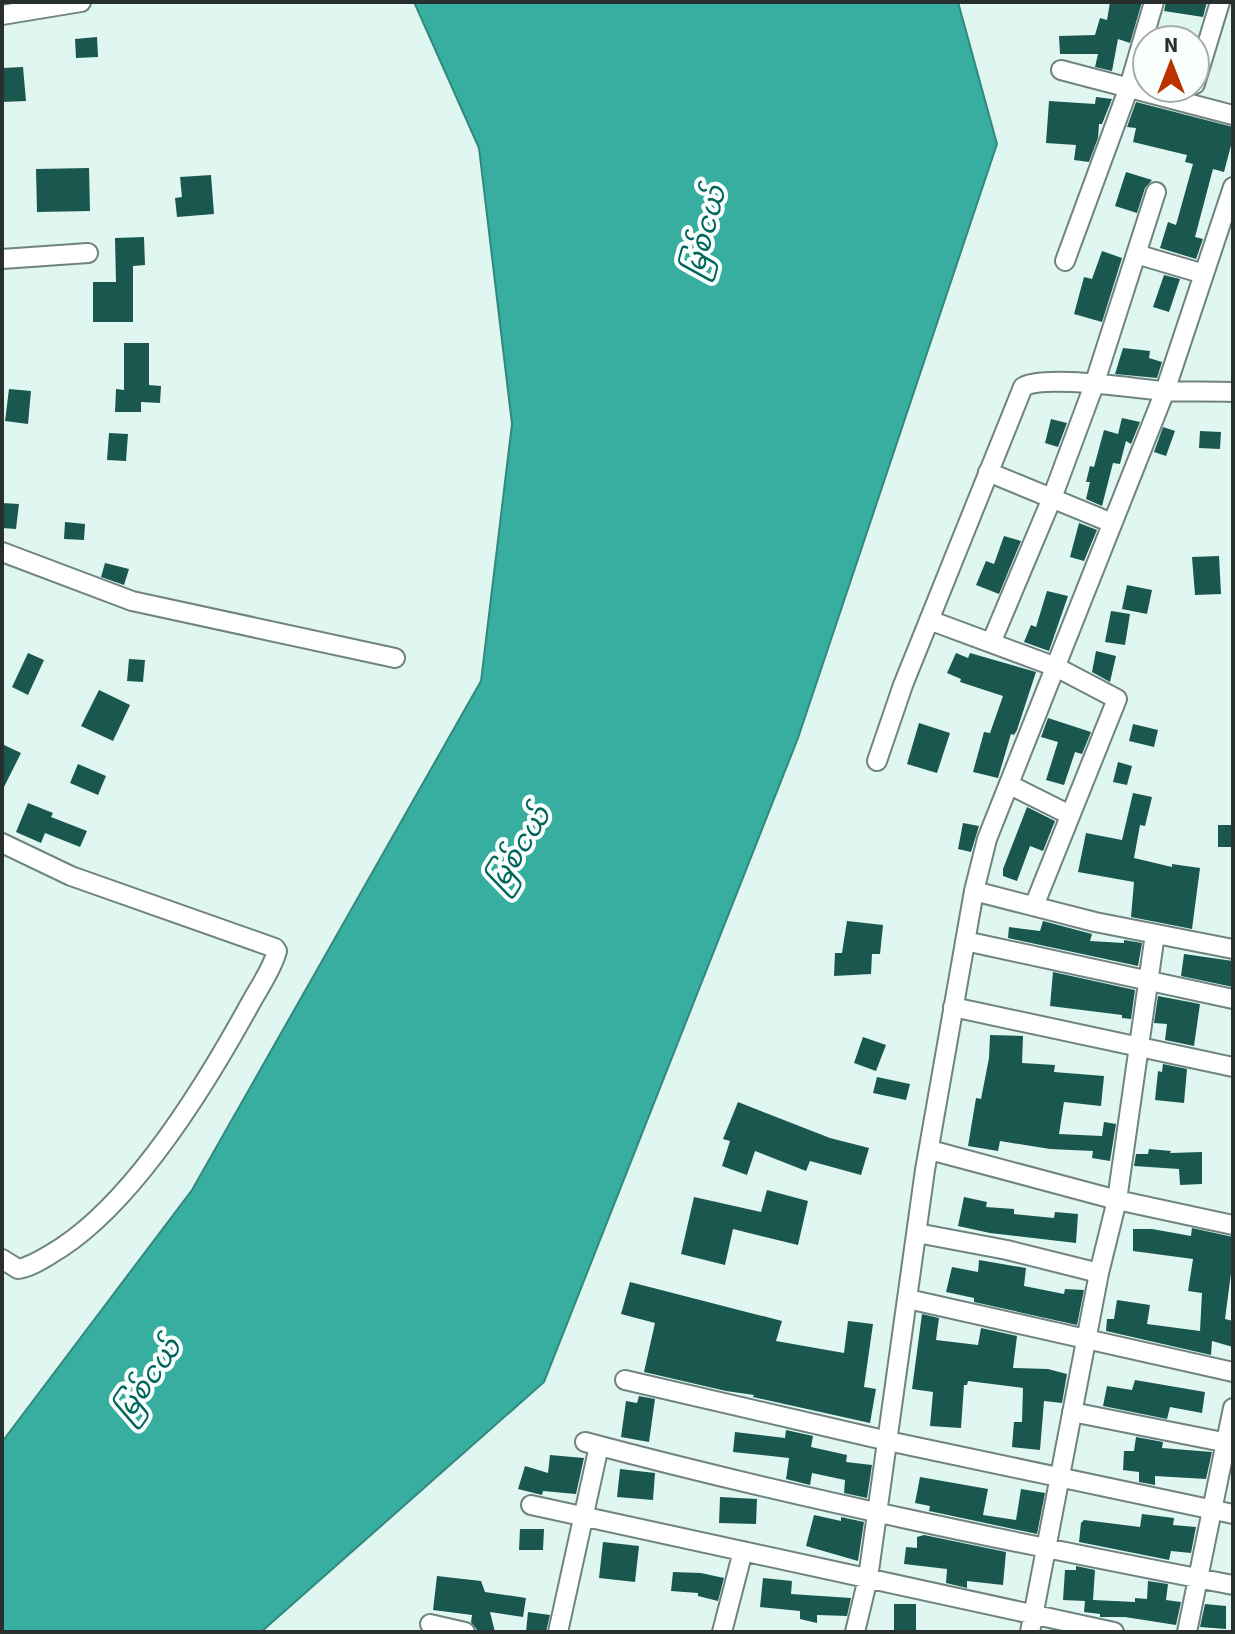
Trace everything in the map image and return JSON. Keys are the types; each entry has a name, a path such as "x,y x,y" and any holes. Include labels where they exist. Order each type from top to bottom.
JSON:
{"street":[{"path":"2,15 81,2"},
{"path":"1065,261 1129,87 1154,2"},
{"path":"1211,32 1220,2"},
{"path":"1061,70 1129,87"},
{"path":"1211,102 1233,115"},
{"path":"855,1632 868,1578 953,1007 974,891 987,839 1165,391 1233,187"},
{"path":"991,643 1052,498 1094,385 1156,192"},
{"path":"2,259 88,253"},
{"path":"1136,254 1204,274"},
{"path":"877,761 929,620 1021,390 1027,384 1233,392"},
{"path":"988,472 1112,523"},
{"path":"2,552 132,601 395,658"},
{"path":"929,620 1056,667 1117,699 1034,906"},
{"path":"1010,785 1070,815"},
{"path":"2,843 71,876 277,951 205,1081 117,1201 82,1233 30,1266 18,1269 2,1259"},
{"path":"974,891 1095,922 1233,949"},
{"path":"1031,1623 1099,1273 1117,1200 1155,934"},
{"path":"965,941 1233,999"},
{"path":"953,1007 1233,1067"},
{"path":"930,1150 1117,1200 1233,1225"},
{"path":"917,1233 1007,1250 1099,1273"},
{"path":"908,1299 1233,1372"},
{"path":"625,1380 888,1441 1233,1514"},
{"path":"1187,1632 1211,1510 1230,1443 1233,1408"},
{"path":"1072,1412 1230,1443"},
{"path":"558,1632 583,1517 592,1444 705,1474 878,1513 1233,1585"},
{"path":"531,1505 868,1578 1031,1623 1114,1632"},
{"path":"722,1632 743,1551"},
{"path":"430,1624 465,1632"}],"water":[{"name":"မြစ်ငယ်","path":"414,2 958,2 997,144 798,738 544,1382 261,1632 2,1632 2,1442 192,1190 481,681 512,424 479,148"}],"building":[{"path":"1110,2 1142,2 1136,24 1131,24 1130,43 1118,39 1112,71 1095,67 1098,54 1060,54 1059,36 1095,35 1100,18 1107,20"},
{"path":"1166,2 1207,2 1203,17 1164,11"},
{"path":"97,37 98,57 76,58 75,39"},
{"path":"23,67 26,101 2,102 2,68"},
{"path":"1096,97 1112,99 1102,124 1099,124 1098,138 1089,162 1074,160 1076,145 1046,143 1049,101 1095,104"},
{"path":"1135,104 1144,104 1233,127 1224,172 1213,169 1195,237 1203,239 1196,259 1160,248 1168,222 1176,225 1193,164 1185,162 1187,155 1133,142 1136,128 1127,127"},
{"path":"89,168 90,211 37,212 36,169"},
{"path":"1126,172 1152,180 1145,188 1137,213 1115,206"},
{"path":"211,175 214,214 177,217 175,198 182,197 180,177"},
{"path":"144,237 145,265 133,266 133,322 93,322 93,282 116,282 115,238"},
{"path":"1102,251 1122,258 1102,322 1074,314 1084,277 1092,279"},
{"path":"1164,275 1180,279 1169,312 1153,307"},
{"path":"124,343 149,343 149,385 161,386 160,403 141,402 141,412 115,412 116,389 124,390"},
{"path":"1123,348 1150,351 1149,358 1162,362 1157,378 1115,374"},
{"path":"9,389 31,391 28,424 5,421"},
{"path":"1122,418 1140,422 1131,444 1126,441 1120,464 1113,463 1102,506 1086,499 1090,482 1086,482 1090,466 1094,467 1104,430 1118,434"},
{"path":"1051,419 1067,423 1058,447 1045,443"},
{"path":"1163,427 1175,431 1166,456 1154,452"},
{"path":"1200,431 1221,432 1220,449 1199,448"},
{"path":"109,433 128,434 126,461 107,460"},
{"path":"2,503 19,504 16,529 2,528"},
{"path":"65,522 85,524 84,540 64,539"},
{"path":"1079,523 1097,530 1084,561 1070,557"},
{"path":"1004,536 1021,541 999,594 976,585 986,561 994,564"},
{"path":"1219,556 1221,594 1195,595 1192,557"},
{"path":"105,563 129,569 124,585 101,577"},
{"path":"1127,585 1152,590 1147,614 1122,609"},
{"path":"1047,591 1068,596 1049,651 1024,642 1031,625 1036,627"},
{"path":"1111,611 1130,614 1125,645 1105,642"},
{"path":"1096,651 1116,656 1110,682 1092,672"},
{"path":"28,653 44,660 28,695 12,687"},
{"path":"956,653 968,658 970,653 1036,672 1017,730 1014,735 1011,734 998,778 973,772 984,732 990,733 1003,696 960,682 961,679 947,673"},
{"path":"129,659 145,660 143,682 127,681"},
{"path":"99,690 130,705 113,741 81,726"},
{"path":"1048,718 1091,732 1082,754 1075,752 1064,785 1046,780 1058,742 1041,737"},
{"path":"919,723 950,733 937,773 907,764"},
{"path":"1133,724 1158,730 1154,747 1129,741"},
{"path":"2,744 21,753 2,791"},
{"path":"1118,762 1132,766 1127,785 1113,782"},
{"path":"78,764 106,776 98,795 70,783"},
{"path":"1133,793 1152,797 1145,826 1140,825 1134,858 1172,867 1172,864 1200,868 1192,929 1131,917 1134,882 1078,872 1086,833 1122,840"},
{"path":"28,803 53,813 51,817 87,831 80,847 45,833 41,843 16,832"},
{"path":"1027,807 1055,821 1043,851 1030,846 1017,881 1003,876 1003,869"},
{"path":"963,823 979,826 971,852 958,849"},
{"path":"1218,825 1233,825 1233,847 1218,847"},
{"path":"847,921 883,925 880,954 872,954 871,974 834,976 835,953 842,953"},
{"path":"1043,921 1092,934 1090,941 1142,943 1138,966 1008,938 1009,927 1040,931"},
{"path":"1184,954 1233,961 1233,987 1181,976"},
{"path":"1053,972 1135,990 1131,1019 1122,1018 1122,1015 1050,1006"},
{"path":"1158,996 1200,1004 1194,1046 1165,1040 1167,1024 1154,1023"},
{"path":"990,1035 1023,1036 1022,1063 1055,1065 1054,1072 1104,1076 1101,1106 1064,1102 1059,1134 1102,1136 1104,1122 1116,1124 1110,1161 1092,1158 1093,1151 1050,1149 1000,1141 998,1151 968,1146 976,1098 981,1099"},
{"path":"863,1037 886,1045 876,1071 854,1063"},
{"path":"1163,1064 1187,1069 1184,1103 1155,1100 1158,1071 1162,1072"},
{"path":"877,1077 910,1084 906,1100 873,1093"},
{"path":"738,1102 830,1138 869,1148 861,1175 810,1161 806,1171 755,1151 747,1175 722,1166 730,1141 723,1139"},
{"path":"1149,1149 1170,1153 1202,1152 1202,1184 1180,1185 1179,1169 1134,1166 1136,1154 1148,1154"},
{"path":"767,1190 808,1201 798,1245 733,1229 725,1265 681,1254 694,1197 761,1212"},
{"path":"964,1197 987,1202 986,1207 1014,1209 1014,1214 1054,1218 1055,1212 1078,1214 1076,1243 958,1226"},
{"path":"1192,1228 1233,1237 1225,1319 1233,1321 1233,1347 1212,1341 1211,1355 1106,1331 1107,1319 1114,1319 1117,1300 1150,1305 1147,1324 1200,1331 1202,1293 1188,1291 1193,1259 1133,1251 1133,1229 1191,1236"},
{"path":"979,1260 1026,1268 1024,1286 1064,1294 1065,1289 1084,1290 1077,1325 974,1302 974,1298 946,1292 952,1267 978,1272"},
{"path":"630,1282 782,1321 776,1341 844,1353 848,1321 873,1324 864,1387 876,1389 870,1423 644,1372 655,1323 621,1314"},
{"path":"922,1314 939,1318 936,1340 978,1345 981,1328 1017,1336 1013,1368 1048,1369 1067,1374 1062,1403 1044,1401 1040,1450 1012,1447 1014,1422 1022,1422 1023,1388 968,1381 964,1385 961,1428 930,1426 933,1392 912,1389"},
{"path":"1135,1380 1205,1392 1202,1413 1170,1407 1167,1419 1103,1406 1107,1386 1132,1390"},
{"path":"639,1396 655,1399 649,1442 621,1437 626,1401 637,1403"},
{"path":"786,1430 813,1436 811,1447 847,1455 846,1462 872,1465 867,1498 844,1493 845,1480 812,1473 810,1485 786,1479 789,1458 733,1452 735,1432 785,1438"},
{"path":"1136,1437 1163,1442 1162,1448 1212,1452 1206,1479 1155,1476 1155,1485 1139,1482 1139,1472 1123,1470 1124,1451 1134,1451"},
{"path":"550,1455 584,1458 576,1494 543,1491 542,1495 518,1489 525,1466 548,1473"},
{"path":"620,1469 655,1473 653,1500 617,1497"},
{"path":"920,1477 988,1489 983,1515 1016,1520 1021,1489 1045,1493 1037,1534 929,1511 930,1506 915,1503"},
{"path":"720,1497 757,1499 756,1524 719,1523"},
{"path":"1142,1514 1174,1518 1173,1525 1196,1527 1191,1553 1171,1551 1169,1560 1079,1542 1084,1520 1140,1527"},
{"path":"814,1515 864,1522 858,1561 806,1546"},
{"path":"520,1529 544,1529 543,1550 519,1550"},
{"path":"924,1535 1006,1552 1003,1585 967,1581 967,1588 946,1583 947,1569 904,1564 906,1547 917,1548 917,1537"},
{"path":"603,1542 639,1546 635,1582 599,1578"},
{"path":"1076,1566 1095,1570 1093,1600 1135,1602 1135,1598 1147,1599 1148,1581 1168,1584 1166,1600 1181,1602 1176,1625 1125,1617 1100,1617 1100,1614 1084,1612 1085,1601 1063,1600 1065,1570 1076,1570"},
{"path":"673,1572 724,1578 718,1601 698,1596 698,1593 671,1591"},
{"path":"437,1576 481,1581 485,1592 526,1598 523,1617 490,1612 495,1632 477,1630 471,1622 472,1615 433,1610"},
{"path":"763,1578 792,1581 791,1594 851,1598 847,1616 817,1615 817,1623 800,1619 800,1611 760,1607"},
{"path":"894,1604 916,1604 916,1632 894,1632"},
{"path":"1205,1604 1226,1606 1226,1629 1200,1627"},
{"path":"528,1612 550,1615 546,1632 526,1632"}]}
